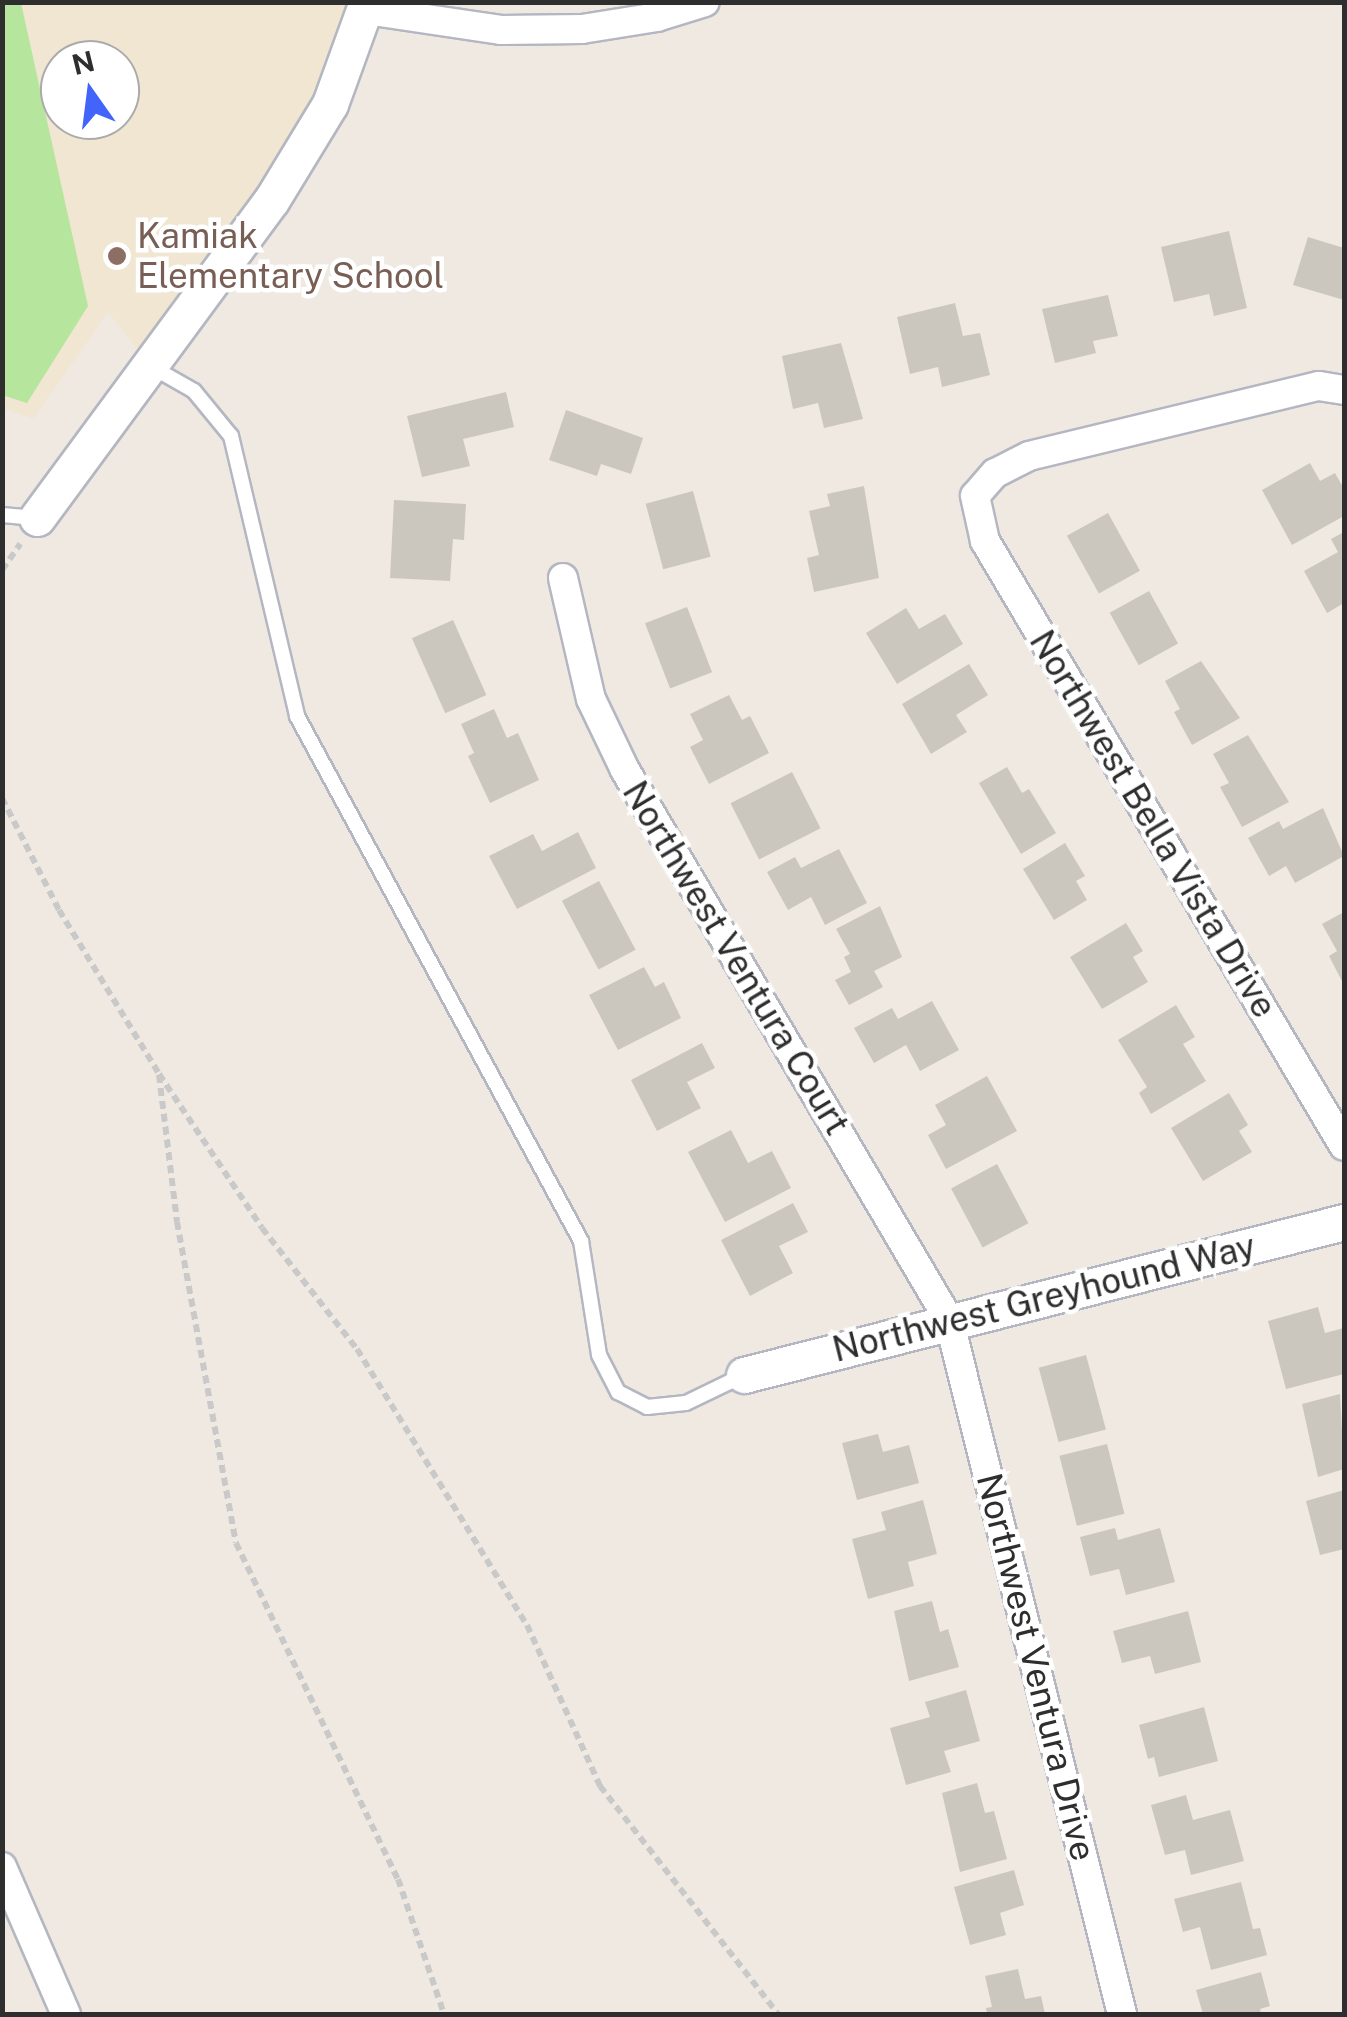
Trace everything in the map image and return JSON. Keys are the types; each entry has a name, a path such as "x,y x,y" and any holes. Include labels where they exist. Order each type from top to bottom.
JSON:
{"street":[{"path":"20,517 152,367 271,201 330,104 366,6 501,30 582,29 657,17 705,2"},
{"name":"Northwest Bella Vista Drive","path":"1344,390 1318,386 1029,456 996,473 976,496 985,540 1344,1146"},
{"name":"Northwest Ventura Court","path":"563,578 591,700 625,770 949,1320"},
{"name":"Northwest Greyhound Way","path":"744,1375 1344,1222"},
{"name":"Northwest Ventura Drive","path":"949,1320 1122,2014"},
{"path":"2,1867 66,2014"}],"lane":[{"path":"152,367 194,391 232,436 298,716 581,1241 599,1355 618,1392 647,1407 686,1404 744,1375"}],"path":[{"path":"2,798 59,910 159,1074 262,1228 358,1349 527,1625 600,1786 778,2014"},
{"path":"159,1074 177,1222 236,1543 398,1879 444,2014"}],"shaded area":[{"name":"Kamiak Elementary School","path":"2,3 367,3 330,104 152,367 108,312 33,419 3,408"}],"green space":[{"path":"2,3 21,3 40,89 40,140 51,140 88,306 27,403 2,395"}],"building":[{"path":"1229,231 1247,308 1214,316 1209,294 1174,302 1161,247"},
{"path":"1308,237 1344,248 1344,300 1293,285"},
{"path":"1108,295 1118,336 1093,341 1096,353 1055,363 1042,309"},
{"path":"955,303 963,336 980,333 990,375 942,387 938,367 910,374 897,317"},
{"path":"841,343 863,419 824,428 818,403 793,409 782,356"},
{"path":"506,392 514,427 463,439 470,466 422,477 407,416"},
{"path":"566,410 643,438 631,474 601,464 597,476 549,460"},
{"path":"1310,463 1320,481 1335,473 1344,489 1344,516 1292,545 1262,490"},
{"path":"864,486 879,578 814,592 807,558 819,555 809,511 830,506 827,494"},
{"path":"693,491 711,557 663,569 646,504"},
{"path":"394,500 466,504 464,540 453,539 450,581 390,578"},
{"path":"1108,513 1140,571 1099,594 1067,536"},
{"path":"1344,532 1344,603 1327,613 1304,571 1338,552 1331,539"},
{"path":"1149,591 1178,643 1139,665 1110,613"},
{"path":"687,607 712,672 670,688 645,623"},
{"path":"906,608 919,629 945,614 963,644 897,684 866,633"},
{"path":"453,620 486,695 445,713 412,638"},
{"path":"1201,661 1240,718 1192,745 1174,712 1180,709 1165,681"},
{"path":"969,664 988,695 956,715 967,732 931,754 902,704"},
{"path":"729,695 742,720 750,716 769,753 709,784 690,747 703,740 690,714"},
{"path":"494,709 507,738 518,733 539,780 490,803 468,756 474,753 461,724"},
{"path":"1248,735 1289,802 1242,827 1220,787 1229,783 1213,754"},
{"path":"1007,767 1022,793 1029,789 1056,833 1021,854 979,783"},
{"path":"792,772 821,828 759,859 731,803"},
{"path":"1323,808 1344,856 1295,883 1286,866 1269,876 1248,838 1279,821 1283,829"},
{"path":"578,832 596,868 517,909 489,856 533,834 542,851"},
{"path":"1065,843 1085,876 1076,881 1087,900 1054,920 1023,869"},
{"path":"839,849 867,903 825,925 811,897 788,910 767,872 795,857 801,868"},
{"path":"599,881 636,950 599,970 562,901"},
{"path":"880,906 902,957 874,971 883,987 849,1005 835,980 851,972 844,957 850,954 836,929"},
{"path":"1344,912 1344,985 1329,956 1337,951 1322,924"},
{"path":"1126,923 1143,951 1133,957 1148,982 1102,1009 1070,957"},
{"path":"644,967 655,987 664,982 681,1018 618,1050 589,995"},
{"path":"932,1001 959,1050 920,1071 906,1045 874,1063 854,1028 892,1008 898,1019"},
{"path":"1176,1005 1195,1037 1183,1044 1206,1081 1151,1114 1139,1093 1147,1087 1118,1040"},
{"path":"702,1043 715,1068 687,1082 701,1108 657,1131 631,1080"},
{"path":"987,1076 1017,1131 946,1169 928,1135 946,1125 935,1105"},
{"path":"1229,1093 1248,1125 1239,1131 1252,1152 1203,1181 1171,1128"},
{"path":"731,1130 748,1163 772,1151 791,1188 725,1222 688,1152"},
{"path":"997,1164 1028,1223 983,1248 951,1188"},
{"path":"793,1203 808,1232 779,1246 793,1273 750,1296 721,1240"},
{"path":"1318,1307 1325,1333 1344,1328 1344,1374 1286,1389 1268,1321"},
{"path":"1086,1355 1106,1429 1059,1442 1039,1368"},
{"path":"1340,1394 1344,1469 1318,1477 1302,1404"},
{"path":"878,1434 883,1452 909,1445 919,1483 857,1500 842,1443"},
{"path":"1107,1444 1124,1514 1077,1526 1059,1456"},
{"path":"1344,1490 1344,1549 1320,1555 1306,1501"},
{"path":"923,1500 937,1554 908,1562 914,1586 868,1599 852,1539 886,1530 881,1512"},
{"path":"1115,1528 1118,1540 1160,1528 1175,1582 1126,1595 1119,1569 1090,1576 1080,1537"},
{"path":"932,1601 940,1632 948,1629 959,1667 909,1681 894,1611"},
{"path":"1188,1611 1201,1662 1155,1674 1150,1656 1122,1663 1113,1631"},
{"path":"966,1690 980,1741 944,1751 951,1772 906,1785 890,1728 930,1717 925,1702"},
{"path":"1204,1707 1218,1761 1159,1777 1154,1757 1148,1759 1139,1725"},
{"path":"977,1783 985,1813 994,1811 1007,1859 960,1872 942,1793"},
{"path":"1186,1795 1193,1820 1230,1810 1244,1861 1191,1875 1185,1850 1165,1855 1151,1805"},
{"path":"1014,1870 1024,1905 1000,1913 1006,1935 970,1945 954,1887"},
{"path":"1241,1882 1253,1929 1260,1928 1267,1955 1211,1970 1200,1927 1183,1932 1174,1899"},
{"path":"1018,1969 1025,1999 1041,1996 1045,2014 987,2014 986,2008 992,2007 985,1976"},
{"path":"1261,1972 1270,2006 1260,2009 1261,2014 1203,2014 1196,1990"}],"place":[{"name":"Kamiak Elementary School","path":"117,256"}]}
